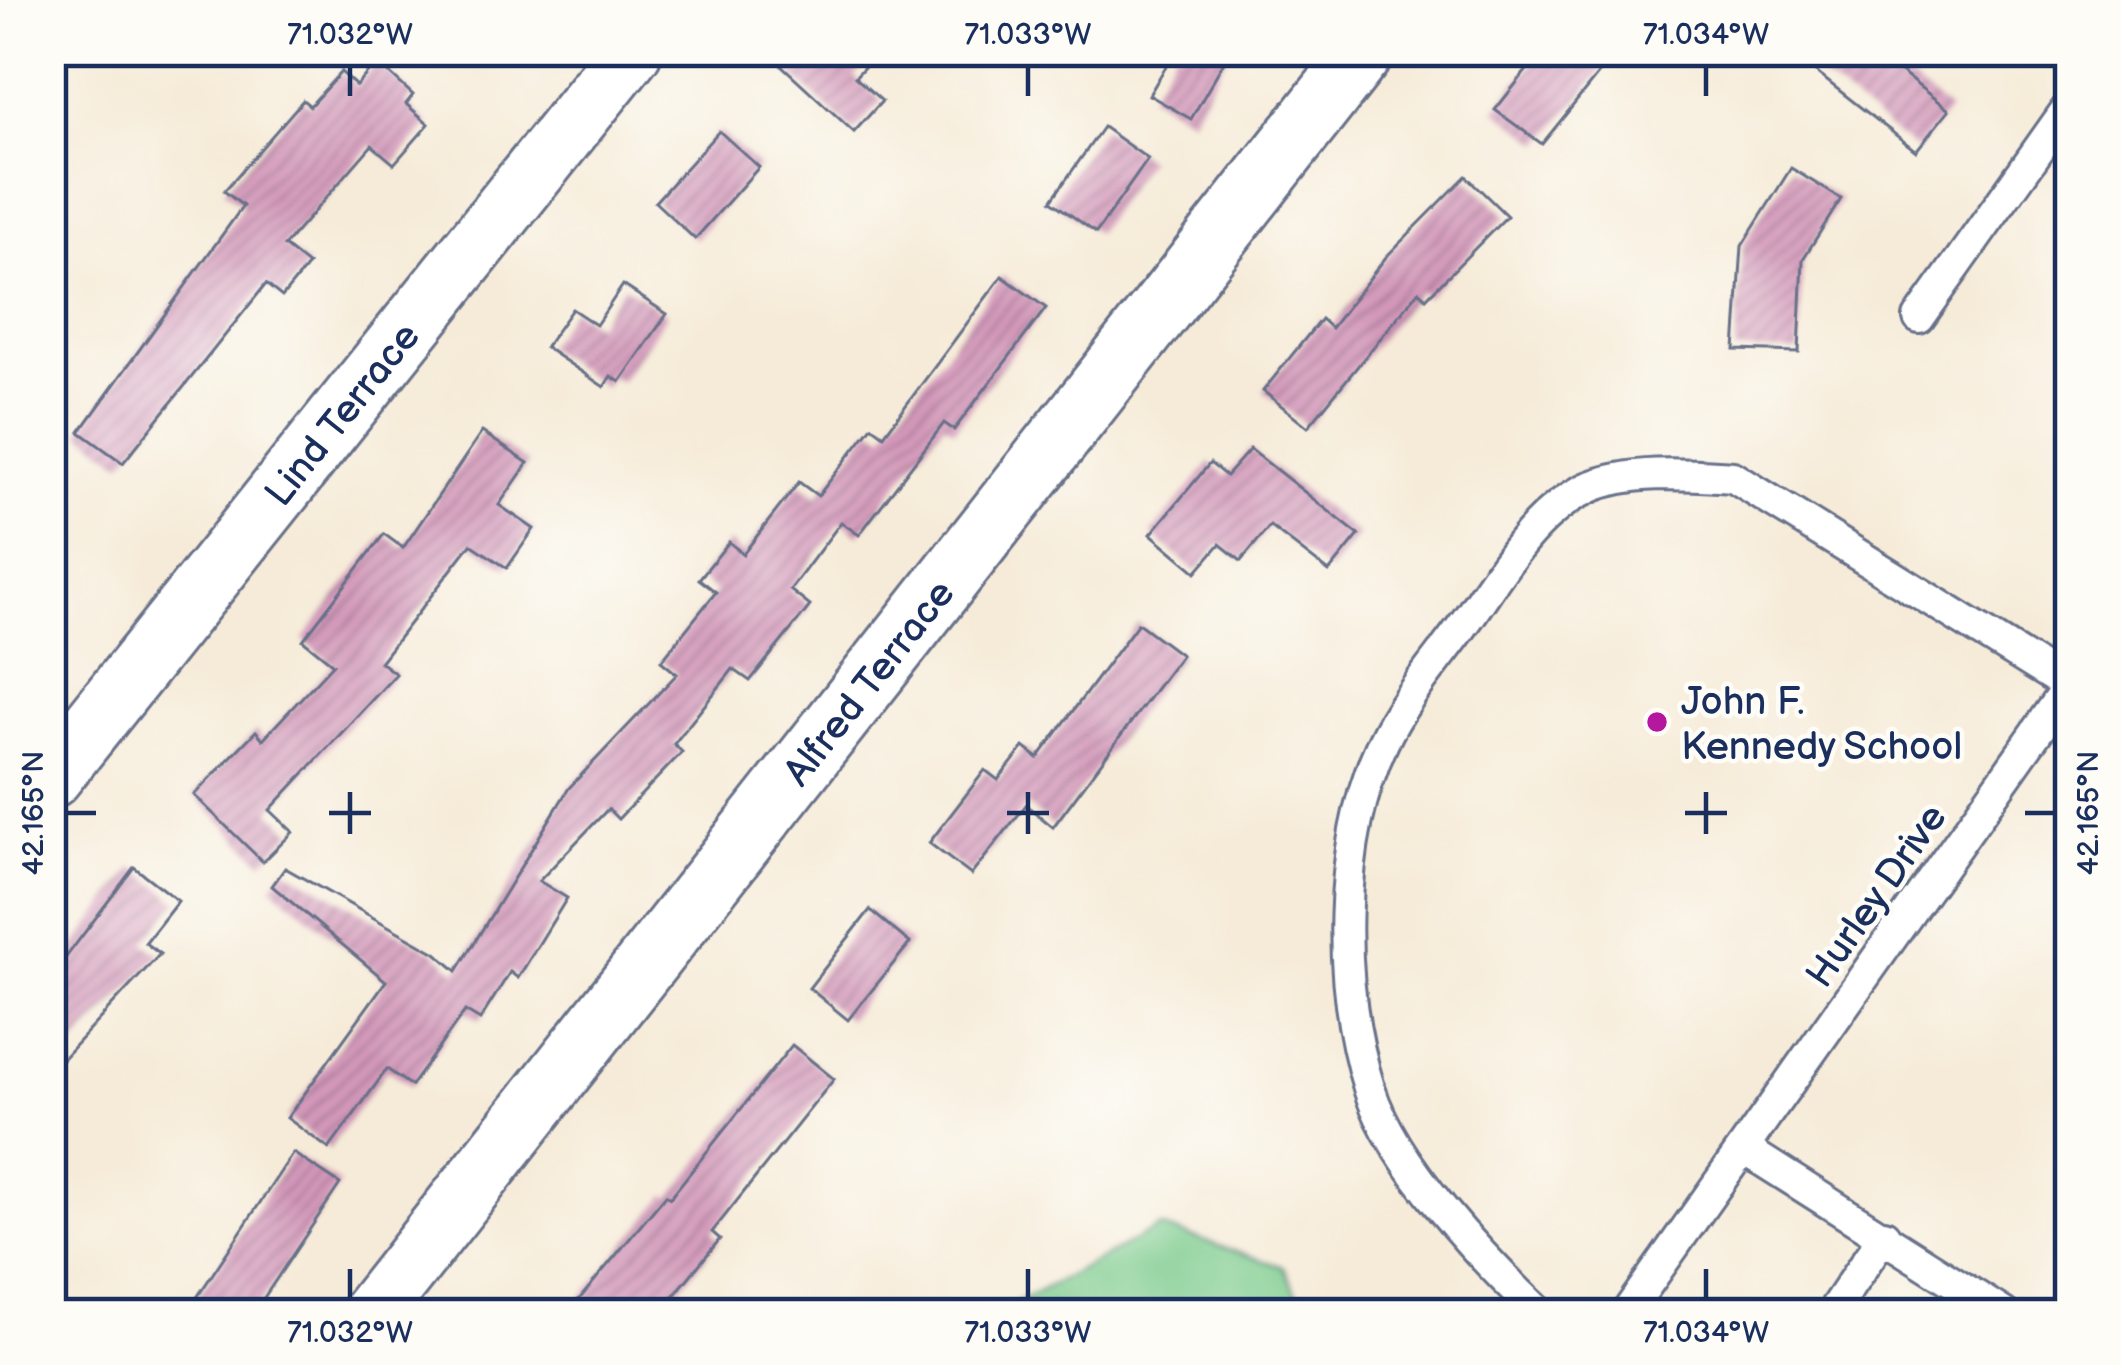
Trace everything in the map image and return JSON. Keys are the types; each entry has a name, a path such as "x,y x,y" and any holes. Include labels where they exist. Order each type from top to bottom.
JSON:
{"street":[{"name":"Lind Terrace","path":"51,777 631,51"},
{"name":"Alfred Terrace","path":"371,1314 1364,51"}],"lane":[{"path":"1919,318 2070,105"},
{"path":"1541,1314 1486,1263 1433,1195 1371,1093 1343,953 1358,816 1384,741 1524,537 1588,488 1669,472 1733,477 2070,685"},
{"name":"Hurley Drive","path":"1626,1314 2070,685"},
{"path":"1744,1149 2004,1314"},
{"path":"1831,1314 1884,1234"}],"green space":[{"path":"1160,1227 1284,1267 1307,1314 996,1314"}],"building":[{"path":"766,51 879,51 855,77 882,101 854,132"},
{"path":"1175,51 1230,51 1191,119 1149,95"},
{"path":"1542,51 1617,51 1542,144 1495,110"},
{"path":"1789,51 1874,51 1949,110 1916,151"},
{"path":"377,62 413,95 406,104 429,124 394,164 372,145 284,246 308,265 282,297 266,284 123,463 80,432 243,206 224,191 303,100 310,106 341,72 356,86"},
{"path":"1103,127 1148,159 1096,233 1051,201"},
{"path":"719,131 759,167 695,239 655,202"},
{"path":"1791,168 1841,199 1803,259 1799,352 1735,350 1742,246"},
{"path":"1466,176 1507,216 1426,298 1419,291 1308,427 1263,391 1321,319 1331,328 1386,257"},
{"path":"1002,276 1046,308 954,430 944,423 859,535 841,522 790,590 810,606 750,681 733,669 674,744 682,752 618,819 608,809 539,881 567,898 518,978 510,972 480,1020 465,1011 411,1086 387,1069 329,1149 287,1118 386,981 272,886 285,868 436,953 457,971 569,788 677,674 661,661 716,592 699,579 729,542 743,554 799,482 818,496 872,426 884,435"},
{"path":"623,285 667,314 620,382 611,376 604,387 545,347 572,309 596,325"},
{"path":"482,432 528,463 499,505 534,529 507,568 471,544 380,662 396,674 270,810 293,832 263,862 194,795 256,731 263,739 333,664 303,640 384,534 403,548"},
{"path":"1250,449 1359,535 1329,572 1270,526 1241,561 1220,544 1196,572 1151,534 1210,463 1226,476"},
{"path":"1138,623 1181,655 1053,827 1026,805 971,875 929,843 985,770 998,780 1024,747 1038,758"},
{"path":"134,867 178,901 145,943 160,954 51,1071 51,977"},
{"path":"870,910 910,943 848,1020 809,988"},
{"path":"792,1045 834,1079 712,1232 720,1239 659,1314 567,1314 666,1195 670,1198"},
{"path":"293,1153 340,1184 253,1314 186,1314"}],"place":[{"name":"John F. Kennedy School","path":"1657,722"}]}
